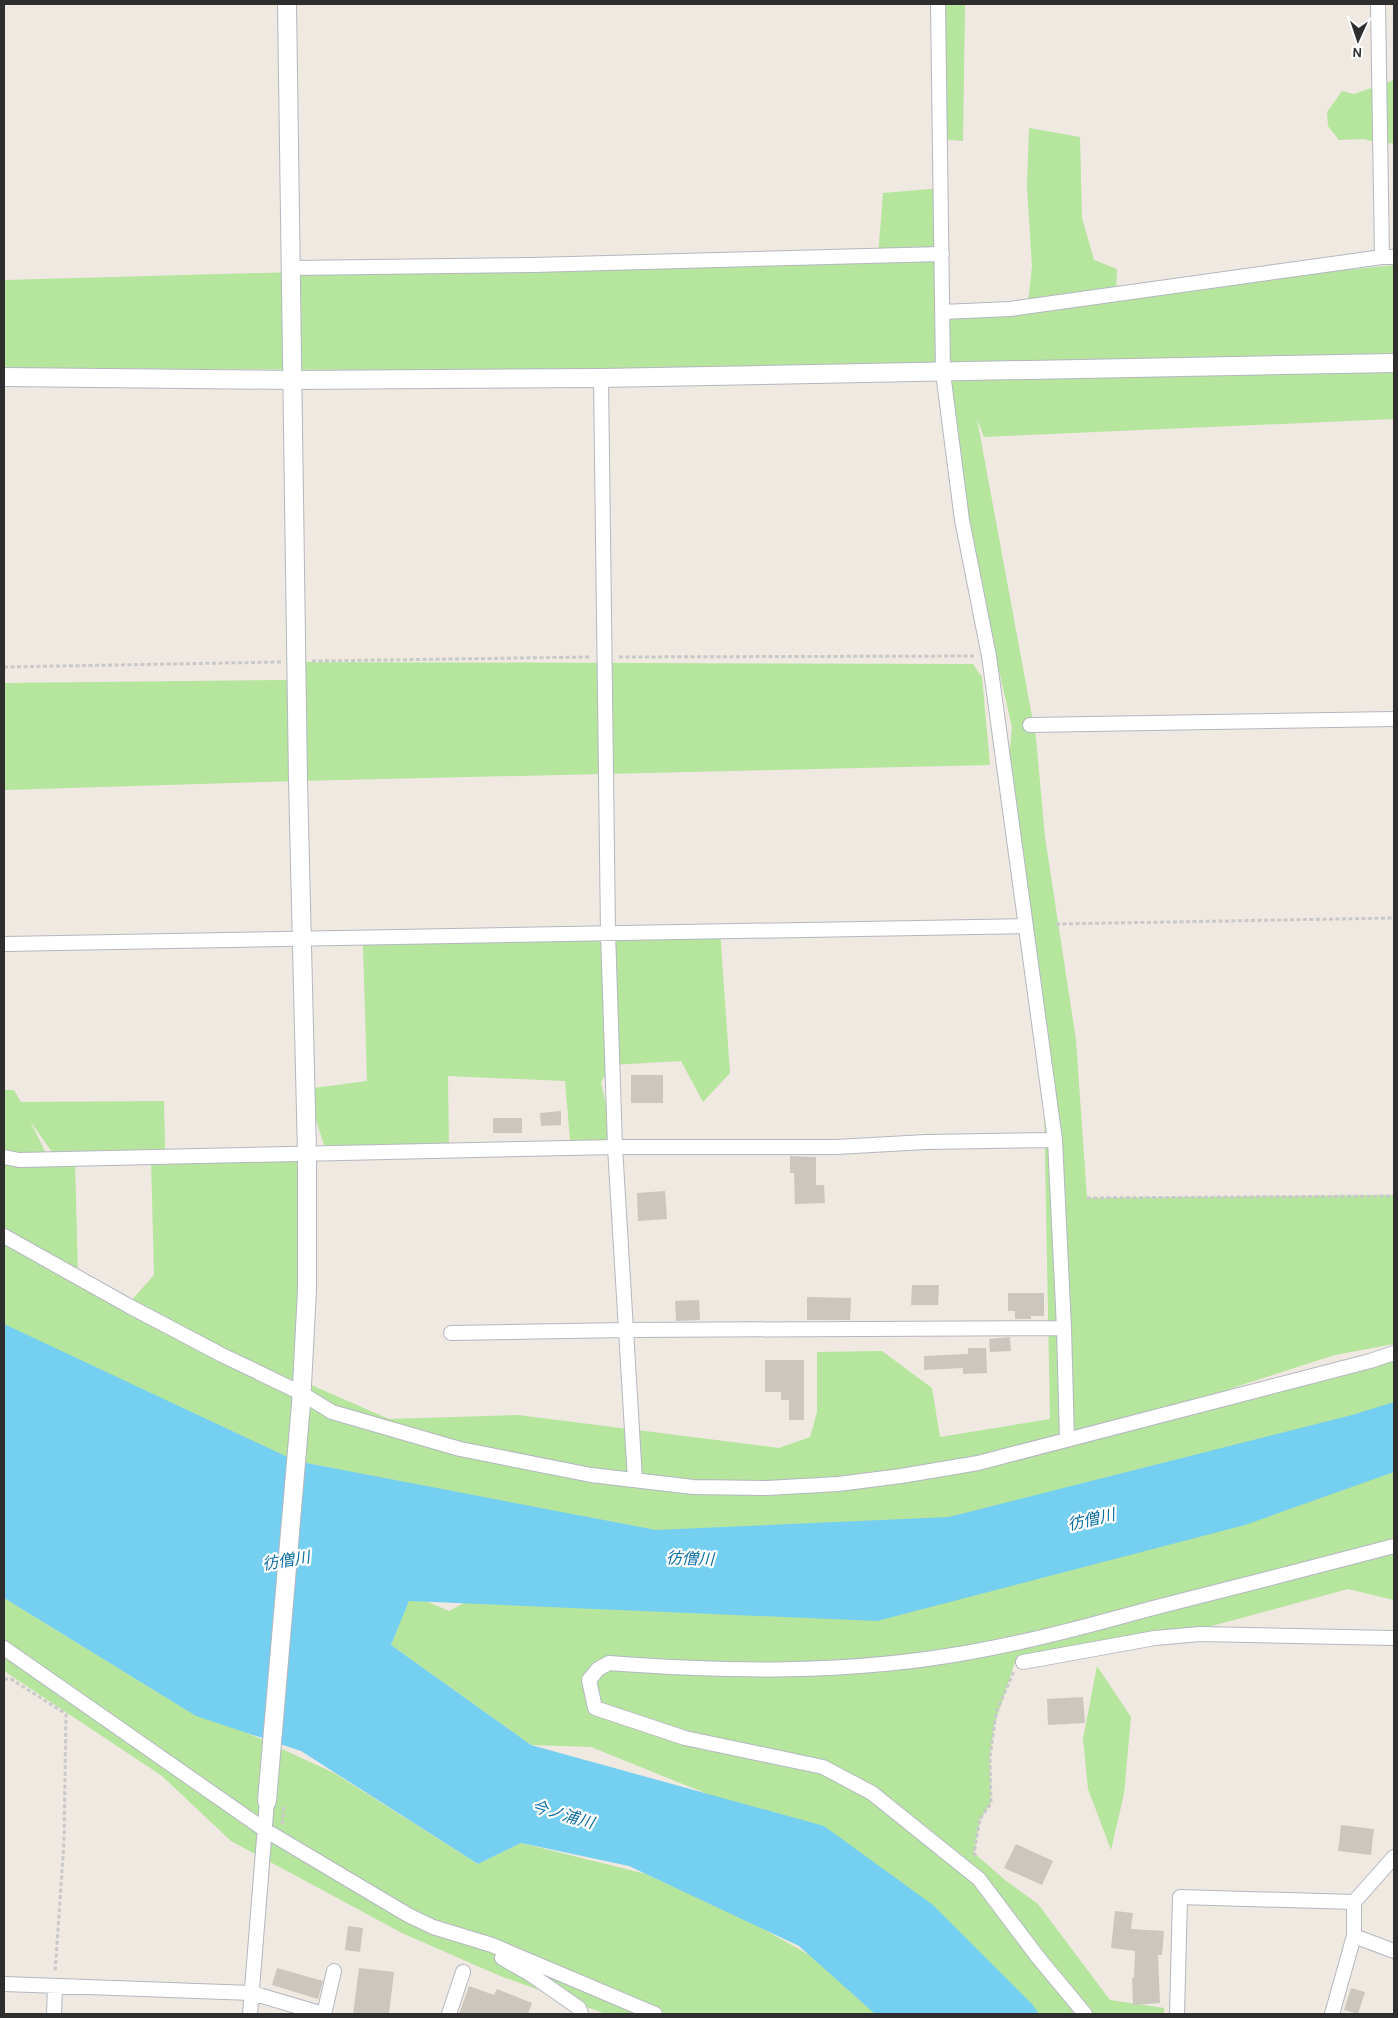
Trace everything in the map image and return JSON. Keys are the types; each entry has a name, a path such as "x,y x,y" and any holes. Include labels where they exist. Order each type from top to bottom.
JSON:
{"street":[{"path":"250,2014 301,1398 307,1290 307,1153 298,781 288,4"},
{"path":"938,4 943,373 962,520 989,656 1055,1140 1067,1440"},
{"path":"942,312 1010,309 1388,257 1378,4"},
{"path":"292,268 942,254"},
{"path":"4,376 292,380 601,378 1394,363"},
{"path":"601,378 608,932 614,1148 635,1480"},
{"path":"1030,725 1394,719"},
{"path":"4,944 1026,926"},
{"path":"4,1157 19,1160 39,1160 307,1153 614,1148 836,1147 926,1142 1055,1140"},
{"path":"4,1236 301,1398 332,1412 460,1449 591,1475 693,1487 767,1488 838,1484 978,1463 1370,1361 1394,1353"},
{"path":"451,1333 626,1330 1064,1328"},
{"path":"1085,2014 1037,1956 979,1879 872,1793 823,1767 685,1738 595,1708 590,1680 598,1669 609,1663 690,1669 781,1671 876,1664 964,1653 1041,1638 1394,1546"},
{"path":"1023,1662 1155,1638 1200,1634 1394,1638"},
{"path":"4,1648 265,1830 408,1915 496,1954 530,1974 579,2008 581,2014"},
{"path":"1332,2014 1354,1936 1354,1902 1394,1858"},
{"path":"1177,2014 1180,1898 1354,1902"},
{"path":"433,1927 492,1946 655,2014"},
{"path":"1354,1936 1394,1951"},
{"path":"4,1984 252,1993 323,2014 334,1971"},
{"path":"449,2014 463,1972"},
{"path":"54,1986 54,2014"}],"path":[{"path":"4,667 604,656 989,656"},
{"path":"1056,924 1394,918"},
{"path":"1087,1198 1394,1196"},
{"path":"979,1860 974,1853 980,1819 991,1803 990,1757 996,1713 1014,1671 1023,1662"},
{"path":"4,1679 11,1679 66,1714 64,1842 54,1986"}],"green space":[{"path":"938,4 965,4 963,141 940,139"},
{"path":"1394,80 1394,143 1381,144 1364,139 1339,140 1328,126 1327,112 1342,91 1354,94"},
{"path":"1029,128 1080,137 1082,218 1094,260 1117,269 1116,294 1394,265 1394,419 984,437 977,419 1036,738 1045,837 1076,1040 1087,1198 1394,1195 1394,1344 1335,1355 1229,1389 1291,1381 1394,1347 1394,1600 1348,1589 1208,1627 1016,1659 994,1726 990,1757 991,1803 980,1819 974,1853 1005,1880 1038,1904 1110,2000 1164,2008 1164,2014 606,2014 500,1976 402,1933 231,1841 162,1776 4,1671 4,1598 154,1690 334,1773 478,1864 521,1843 646,1874 758,1926 811,1956 866,2006 871,1860 591,1747 531,1745 391,1645 409,1600 426,1601 449,1611 462,1604 509,1503 296,1461 4,1343 4,1090 14,1090 21,1102 164,1101 165,1149 52,1152 30,1121 49,1159 75,1159 78,1277 128,1304 154,1275 151,1158 307,1153 302,1381 389,1419 518,1415 779,1448 810,1437 817,1412 817,1352 882,1351 932,1388 940,1437 1050,1419 1043,1047 1007,782 1012,727 958,494 943,373 4,368 4,280 878,256 883,193 941,188 942,312 1028,303 1032,266 1027,187"},
{"path":"297,662 973,664 982,677 990,765 298,781 4,790 4,683 289,680"},
{"path":"720,930 730,1073 703,1102 681,1061 612,1065 601,1082 615,1147 570,1140 565,1081 448,1076 449,1150 324,1145 306,1089 367,1081 363,945"},
{"path":"1097,1666 1131,1717 1124,1794 1111,1850 1088,1789 1083,1739"}],"water":[{"path":"4,1324 296,1461 656,1530 949,1517 1352,1415 1394,1402 1394,1472 1245,1525 877,1621 409,1601 391,1645 531,1745 824,1826 933,1905 1032,2004 1039,2014 875,2014 799,1946 629,1866 521,1843 478,1864 301,1751 196,1716 4,1598"}],"building":[{"path":"631,1075 663,1075 663,1103 631,1103"},
{"path":"561,1111 561,1125 541,1126 540,1113"},
{"path":"493,1118 522,1118 522,1133 493,1133"},
{"path":"790,1156 816,1157 816,1185 824,1185 825,1203 795,1204 794,1173 790,1173"},
{"path":"665,1191 667,1219 638,1221 637,1193"},
{"path":"912,1285 939,1285 938,1305 911,1305"},
{"path":"1008,1293 1044,1293 1044,1316 1031,1316 1031,1319 1015,1319 1015,1311 1008,1311"},
{"path":"807,1297 851,1298 850,1320 807,1320"},
{"path":"699,1300 700,1320 676,1321 675,1301"},
{"path":"1010,1337 1011,1351 990,1352 989,1339"},
{"path":"968,1348 986,1348 987,1373 963,1374 963,1368 924,1370 924,1356 968,1354"},
{"path":"765,1360 804,1360 804,1420 789,1420 789,1400 781,1400 781,1392 765,1392"},
{"path":"1083,1697 1085,1723 1048,1725 1047,1699"},
{"path":"1341,1825 1374,1829 1371,1855 1338,1851"},
{"path":"1016,1844 1053,1861 1042,1885 1004,1868"},
{"path":"1115,1911 1133,1913 1131,1929 1164,1931 1162,1955 1158,1955 1160,2003 1133,2005 1132,1978 1134,1978 1135,1951 1111,1948"},
{"path":"348,1926 363,1928 360,1952 345,1950"},
{"path":"277,1968 323,1981 318,1999 272,1985"},
{"path":"359,1968 394,1972 389,2014 353,2014"},
{"path":"469,1986 494,1995 497,1989 532,2003 528,2014 459,2014"},
{"path":"1351,1988 1365,1992 1358,2014 1344,2010"}],"water label":[{"name":"彷僧川","path":"1091,1519"},
{"name":"彷僧川","path":"690,1558"},
{"name":"彷僧川","path":"286,1560"},
{"name":"今ノ浦川","path":"563,1814"}]}
